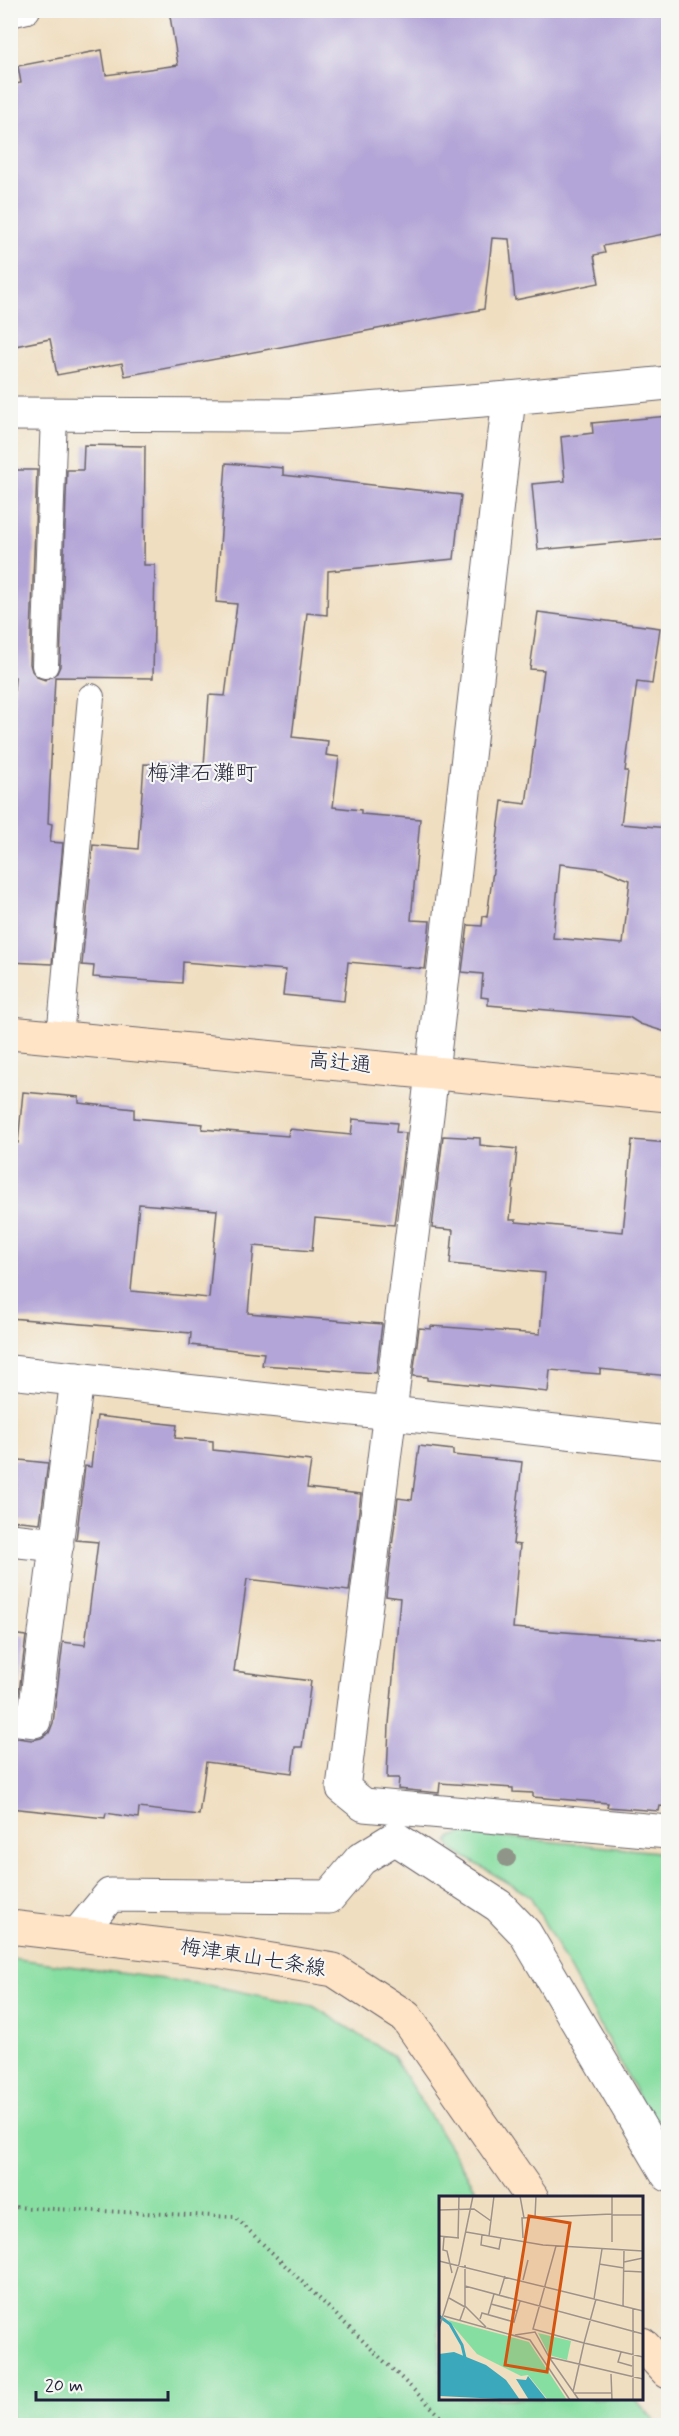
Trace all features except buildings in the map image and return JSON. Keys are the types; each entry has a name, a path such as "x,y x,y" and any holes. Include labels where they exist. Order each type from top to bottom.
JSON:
{"main road":[{"name":"高辻通","path":"10,1033 669,1095"},
{"name":"梅津東山七条線","path":"10,1927 223,1952 334,1970 406,2017 531,2196"},
{"path":"643,2345 669,2372"}],"street":[{"path":"10,414 291,414 509,398 669,383"},
{"path":"509,398 432,1072 343,1788 364,1805 397,1823 499,1906 525,1933 669,2175"},
{"path":"10,1372 669,1443"},
{"path":"10,1718 34,1721 77,1379"},
{"path":"10,1540 57,1545"},
{"path":"77,1935 110,1895 329,1897 361,1859 397,1823 669,1832"}],"lane":[{"path":"10,14 27,10"},
{"path":"45,665 54,415"},
{"path":"60,1037 91,697"}],"path":[{"path":"10,2207 235,2217 451,2426"}],"green space":[{"path":"463,1833 668,1853 668,2151 530,1896 453,1850 448,1842 452,1837"},
{"path":"11,1958 207,1985 313,2006 392,2055 480,2196 439,2196 439,2400 636,2400 659,2425 11,2425"}],"district":[{"name":"梅津石灘町","path":"202,774"}]}
